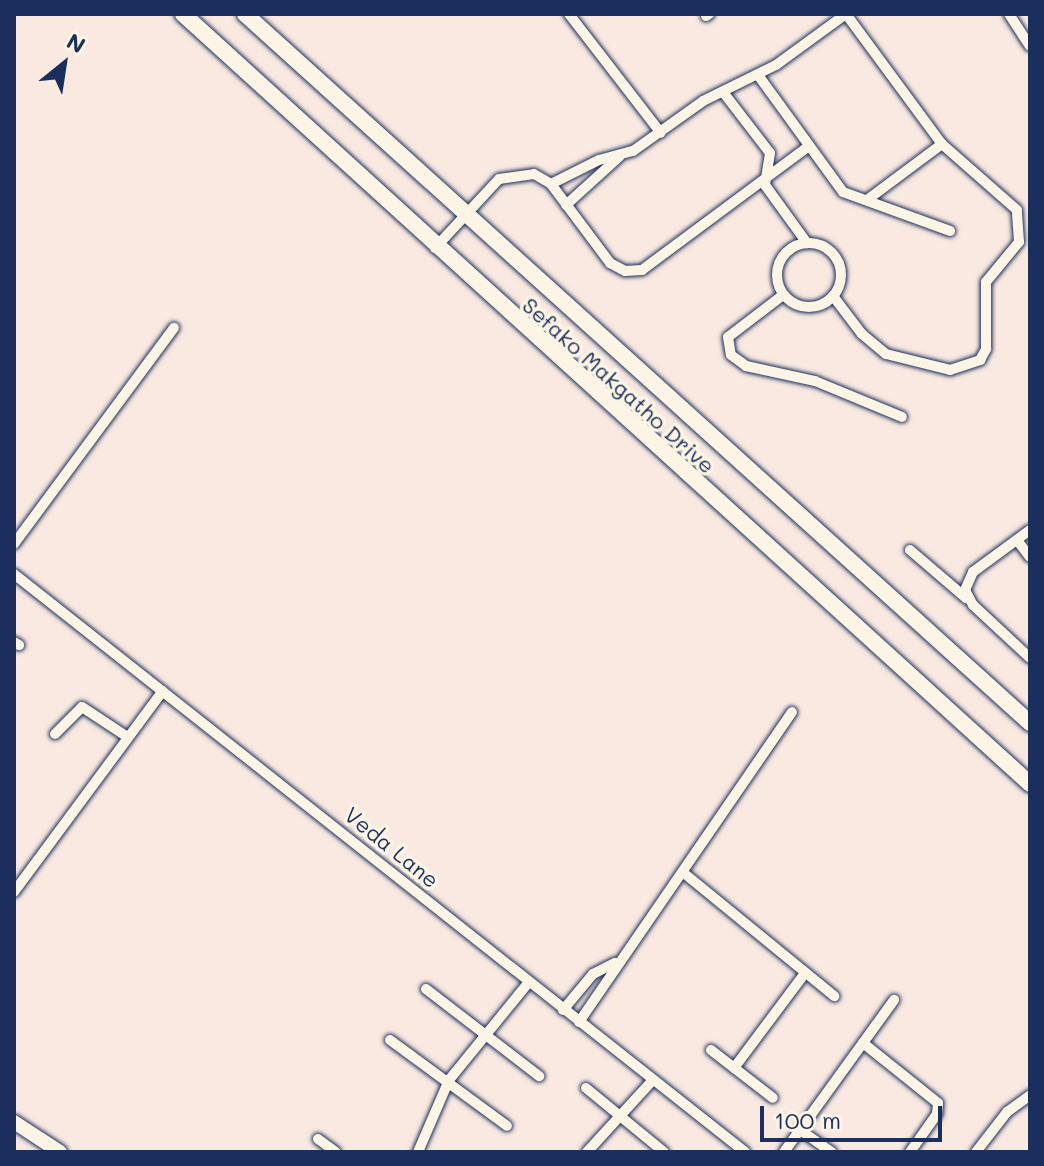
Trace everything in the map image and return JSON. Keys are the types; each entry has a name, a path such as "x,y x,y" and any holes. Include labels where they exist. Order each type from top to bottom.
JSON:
{"main road":[{"name":"Sefako Makgatho Drive","path":"183,14 435,248 1030,784"},
{"name":"Sefako Makgatho Drive","path":"245,14 1030,723"}],"street":[{"path":"569,14 661,133"},
{"path":"566,205 619,157 723,92 758,75 846,14 942,144 1017,210 1019,242 986,282 986,349 980,360 950,370 886,354 862,334 833,296"},
{"path":"1010,15 1030,46"},
{"path":"758,75 843,192 950,231"},
{"path":"723,92 770,153 767,176 771,197 807,243 825,246 838,258 842,278 833,296 806,307 783,295 775,272 807,243"},
{"path":"867,200 942,144"},
{"path":"435,248 464,212 507,175 534,174 551,184 610,263 633,272 655,262 809,146"},
{"path":"551,184 599,160 619,157"},
{"path":"783,295 728,337 731,355 746,366 815,381 902,417"},
{"path":"14,544 174,328"},
{"path":"973,605 965,590 967,579 1030,530"},
{"path":"1017,540 1030,557"},
{"path":"910,550 1030,658"},
{"name":"Veda Lane","path":"14,574 745,1152"},
{"path":"14,892 126,736 163,691"},
{"path":"55,734 82,707 126,736"},
{"path":"579,1022 615,963 685,874 792,712"},
{"path":"685,874 834,996"},
{"path":"563,1010 593,974 615,963"},
{"path":"734,1068 805,973"},
{"path":"418,1152 449,1080 529,982"},
{"path":"426,989 539,1076"},
{"path":"784,1152 894,1000"},
{"path":"390,1040 449,1080 507,1126"},
{"path":"863,1043 938,1103 937,1114 910,1152"},
{"path":"711,1050 773,1098"},
{"path":"587,1152 652,1081"},
{"path":"586,1088 664,1152"},
{"path":"976,1152 1007,1112 1030,1095"},
{"path":"14,1122 60,1152"},
{"path":"800,1130 832,1152"},
{"path":"318,1139 336,1152"}]}
